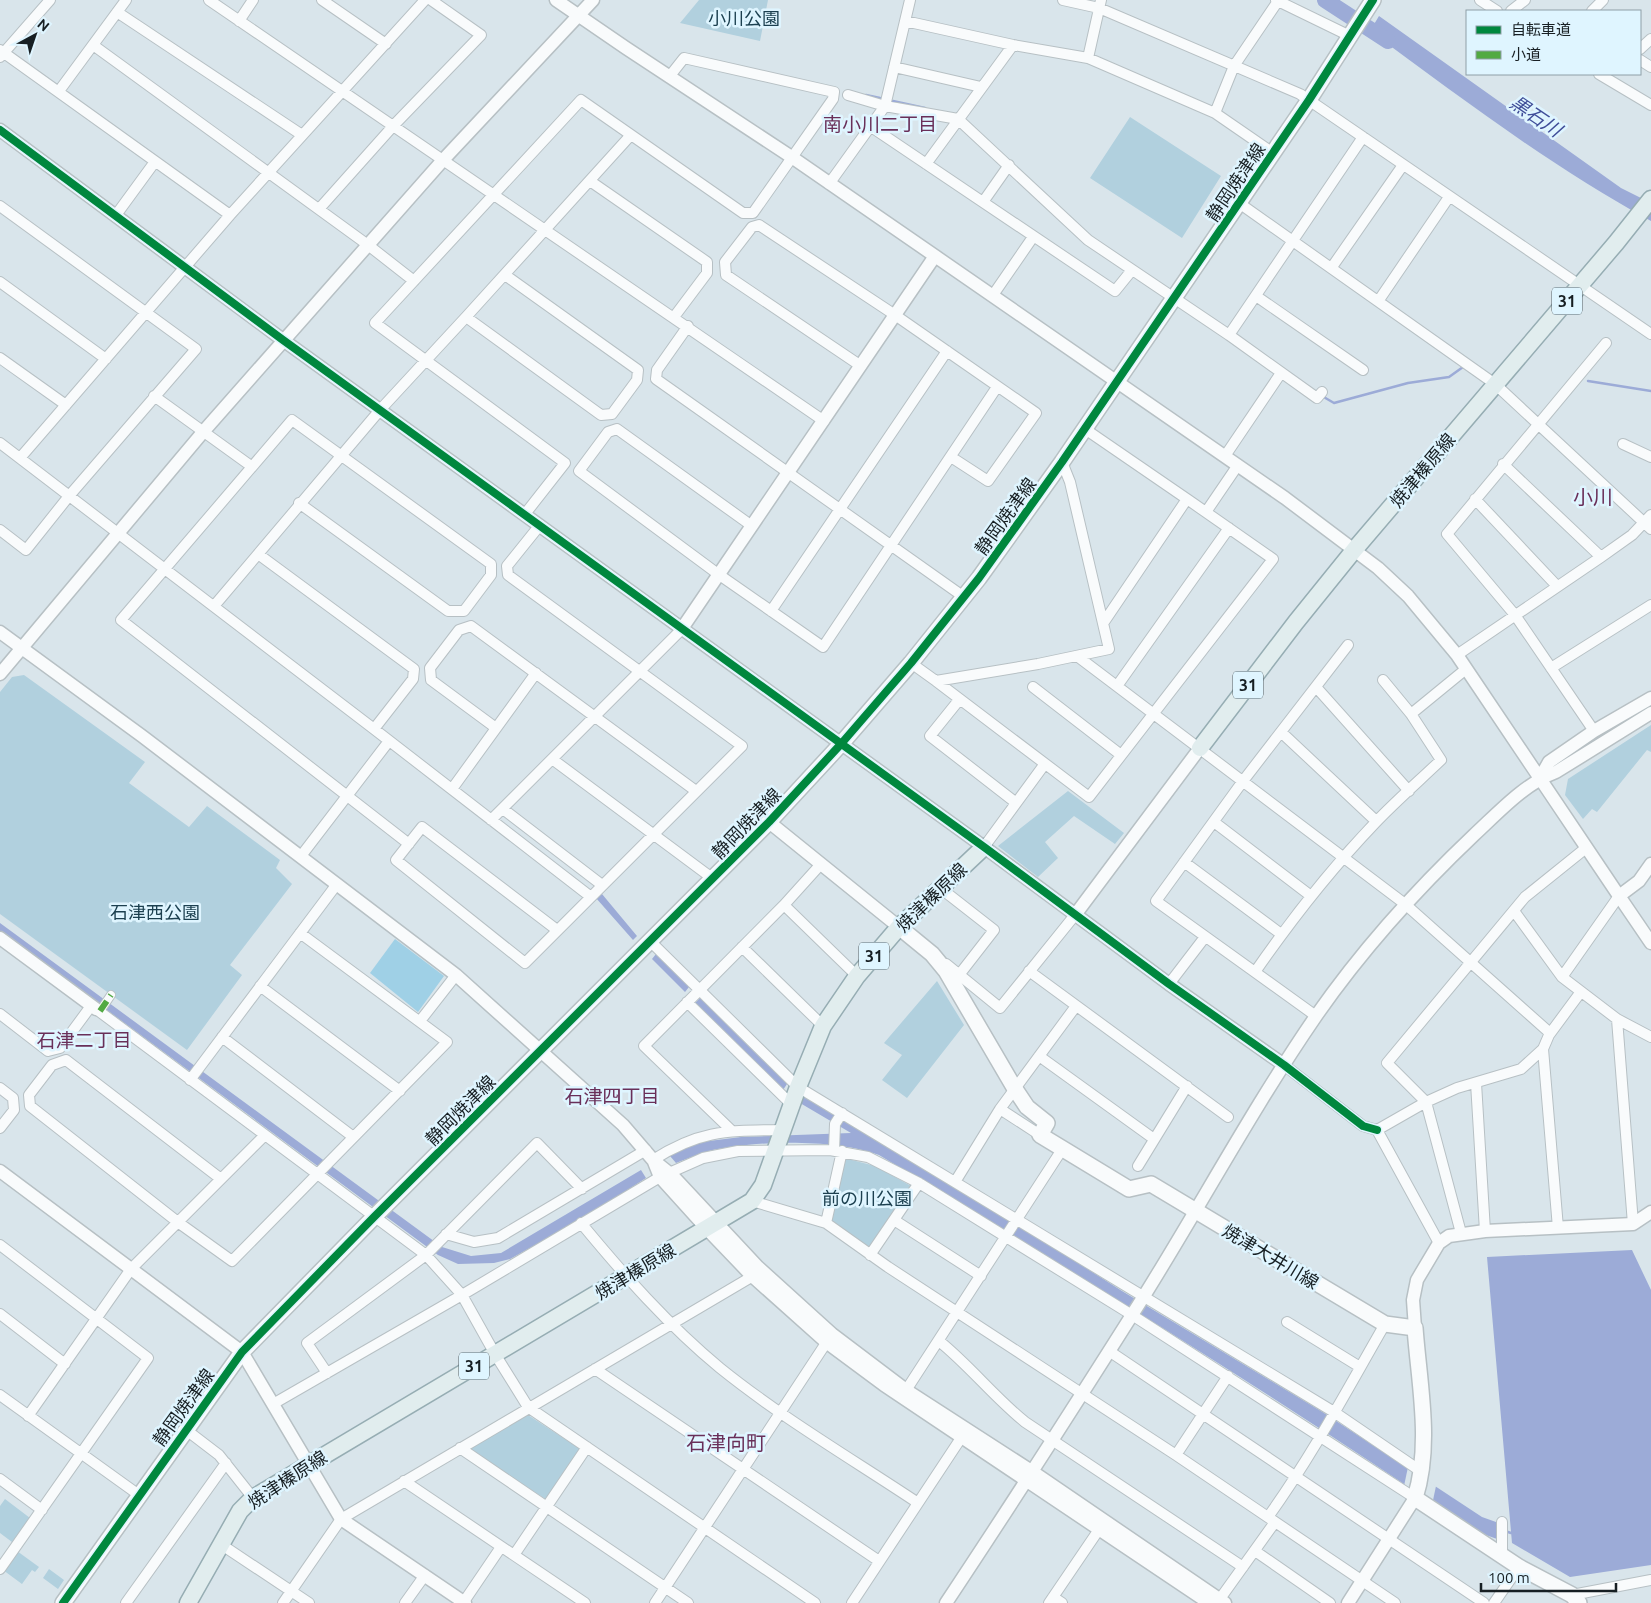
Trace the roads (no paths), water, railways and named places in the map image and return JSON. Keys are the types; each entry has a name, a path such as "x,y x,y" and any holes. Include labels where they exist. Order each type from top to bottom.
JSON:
{"main road":[{"name":"静岡焼津線","path":"63,1603 185,1429 242,1352 540,1050 769,822 841,744 911,663 964,597 1062,462 1309,100 1372,2"},
{"name":"焼津榛原線","path":"1200,748 1296,622 1355,549 1580,286 1651,199"},
{"name":"焼津榛原線","path":"188,1603 240,1511 253,1498 752,1201 764,1185 795,1095 823,1026 857,976 899,927 939,887 984,847"},
{"path":"899,927 932,954 946,971 1015,1089 1027,1107 1047,1123 1040,1135"},
{"name":"焼津大井川線","path":"1040,1135 1129,1189 1152,1184 1385,1324 1415,1328"},
{"path":"1415,1328 1423,1439 1421,1474 1416,1496 1503,1549 1519,1567 1575,1599"}],"street":[{"path":"50,0 1,53 58,91 154,163 230,216"},
{"path":"58,91 126,0"},
{"path":"209,0 443,160 495,193 545,230 688,326 824,421"},
{"path":"239,21 253,0"},
{"path":"322,0 386,44"},
{"path":"20,458 268,173 425,0"},
{"path":"319,209 394,125 481,35 431,0"},
{"path":"556,0 668,77 793,158 993,295 1238,465 1355,549 1408,596 1456,655 1651,943"},
{"path":"0,674 202,432 443,160 593,0"},
{"path":"829,184 885,106 910,0"},
{"path":"1063,0 1100,4 1309,100 1651,334"},
{"path":"1215,113 1234,66 1277,0 1354,31"},
{"path":"1480,0 1496,10"},
{"path":"1513,10 1525,0"},
{"path":"1593,10 1603,0"},
{"path":"1088,58 1100,4"},
{"path":"117,12 302,135"},
{"path":"905,21 1013,45 1088,58 1215,113 1273,153"},
{"path":"1641,48 1651,39"},
{"path":"92,45 319,209 414,281"},
{"path":"926,164 1013,45"},
{"path":"525,514 565,462 375,323 581,100 743,213 753,213 833,99 834,92 684,58 668,77"},
{"path":"894,68 981,87"},
{"path":"1605,75 1651,106"},
{"path":"848,95 885,106 958,119 1088,240 1229,335 1317,398 1320,394"},
{"path":"870,126 1115,292 1132,270"},
{"path":"0,130 116,215 184,268 525,514 681,630 984,847 1169,984 1284,1065 1363,1126 1377,1130 1439,1243"},
{"path":"214,606 299,503 380,410 466,318 630,136"},
{"path":"1229,335 1363,137"},
{"path":"116,215 154,163"},
{"path":"983,202 1009,165"},
{"path":"1332,267 1403,165"},
{"path":"590,182 707,262 707,273 674,317"},
{"path":"1379,300 1449,197"},
{"path":"1239,203 1496,384 1648,526"},
{"path":"0,206 196,348 69,496 26,550 0,530"},
{"path":"861,366 726,275 725,262 752,227 759,225 895,315 1036,413 988,481 951,457"},
{"path":"993,295 1032,237"},
{"path":"491,820 681,630 935,256"},
{"path":"466,318 601,416 612,414 637,380 638,370 505,275"},
{"path":"0,282 106,359"},
{"path":"1256,296 1363,370"},
{"path":"688,326 657,370 656,379 964,597"},
{"path":"1594,731 1515,615 1447,534 1606,343"},
{"path":"771,611 947,351"},
{"path":"0,358 66,405"},
{"path":"1225,456 1281,373"},
{"path":"752,526 618,429 608,432 579,471 718,574 823,647 890,545 998,388"},
{"path":"154,396 251,466"},
{"path":"299,503 448,611 464,611 491,575 491,564 292,420 121,620 408,844"},
{"path":"911,663 1089,797 1273,559 1085,429"},
{"path":"0,444 374,728 591,897"},
{"path":"1622,444 1651,457"},
{"path":"936,681 1077,656 1109,648 1070,482 1062,462"},
{"path":"1504,464 1601,557"},
{"path":"1206,512 1238,465"},
{"path":"1104,622 1187,499"},
{"path":"1476,499 1557,586"},
{"path":"1456,655 1648,526 1651,515"},
{"path":"540,525 507,566 508,575 742,746 525,963 396,860 422,826 557,930"},
{"path":"1117,686 1229,528"},
{"path":"258,554 414,669 413,679 374,728"},
{"path":"1551,668 1651,605"},
{"path":"496,728 431,680 430,668 459,630 471,626 696,791"},
{"path":"0,632 301,856 456,975 595,1098 649,1155 753,1276 829,1338 961,1438 1029,1477 1100,1528 1218,1602"},
{"path":"1316,1016 1156,901 1243,781 1348,645"},
{"path":"1077,656 1405,904 1550,1033"},
{"path":"1411,714 1466,669"},
{"path":"452,789 536,673"},
{"path":"1255,972 1281,934 1344,857 1376,822 1442,760 1411,714 1383,680"},
{"path":"1032,687 1121,755"},
{"path":"1316,688 1409,791"},
{"path":"946,1603 1132,1315 1284,1065 1316,1016 1405,904 1468,841 1540,778 1549,762 1594,731 1651,698"},
{"path":"959,700 930,736 1016,802"},
{"path":"1540,778 1556,772 1651,713"},
{"path":"1281,732 1376,822"},
{"path":"301,856 389,740"},
{"path":"932,954 1000,1008 1075,915 1200,748"},
{"path":"552,759 712,878"},
{"path":"984,847 1044,765"},
{"path":"503,809 602,885"},
{"path":"769,822 899,927"},
{"path":"1214,822 1311,896"},
{"path":"1461,1233 1426,1102 1387,1063 1526,897 1586,848"},
{"path":"1184,862 1281,934"},
{"path":"731,1130 644,1046 784,906 821,864"},
{"path":"1562,977 1619,896 1639,881 1651,864"},
{"path":"191,1078 337,884"},
{"path":"939,887 994,930 959,975"},
{"path":"784,906 857,976"},
{"path":"1514,911 1562,977 1580,993 1617,1019 1651,1036"},
{"path":"221,1179 66,1060 52,1065 29,1095 30,1106 179,1222 232,1260 352,1136 400,1091 447,1042 300,933"},
{"path":"1169,984 1205,937"},
{"path":"0,938 191,1078 264,1136 379,1212 427,1254 462,1295 495,1354 528,1407 815,1603"},
{"path":"650,941 699,990 795,1095"},
{"path":"742,947 823,1026"},
{"path":"1030,971 1228,1117"},
{"path":"420,1021 456,975"},
{"path":"260,986 400,1091"},
{"path":"1377,1130 1426,1102 1476,1083 1521,1069 1543,1049 1550,1033 1580,993"},
{"path":"0,1014 48,1051 60,1048 111,995"},
{"path":"687,1002 795,1095 838,1121 955,1182 1334,1412 1421,1474"},
{"path":"955,1182 1000,1110 1076,1006"},
{"path":"1617,1019 1634,1224"},
{"path":"222,1037 352,1136"},
{"path":"1543,1049 1558,1228"},
{"path":"1039,1056 1154,1139"},
{"path":"1476,1083 1485,1231"},
{"path":"1138,1166 1187,1086"},
{"path":"0,1088 13,1098 14,1110 0,1128"},
{"path":"1000,1110 1040,1135"},
{"path":"826,1223 838,1121"},
{"path":"446,1234 474,1242 498,1238 582,1188 649,1155 682,1143 731,1130 780,1141 836,1150 884,1163 919,1182 1132,1315 1416,1496 1348,1603"},
{"path":"28,1416 131,1269 264,1136"},
{"path":"273,1404 665,1175 703,1158 780,1141"},
{"path":"327,1373 307,1343 427,1254 537,1143 582,1188"},
{"path":"904,1394 1063,1148"},
{"path":"0,1171 242,1352 341,1519 464,1603 501,1547"},
{"path":"870,1255 919,1182"},
{"path":"752,1201 826,1223 870,1255 1176,1455 1395,1603"},
{"path":"1415,1328 1413,1300 1417,1280 1439,1243 1449,1236 1485,1231 1634,1224 1651,1212"},
{"path":"894,1220 981,1276"},
{"path":"581,1223 625,1277 720,1368 780,1412 918,1503"},
{"path":"711,1226 788,1296 829,1338"},
{"path":"0,1245 148,1358 0,1569"},
{"path":"283,1603 341,1519 753,1276"},
{"path":"0,1314 66,1364"},
{"path":"1287,1322 1360,1367"},
{"path":"1218,1602 1255,1551 1271,1520 1322,1437 1334,1412 1385,1324"},
{"path":"655,1603 829,1338"},
{"path":"939,1341 966,1363 999,1402 1032,1427 1053,1439 1243,1567"},
{"path":"1109,1351 1484,1603"},
{"path":"595,1368 879,1561"},
{"path":"1176,1455 1228,1376"},
{"path":"904,1394 1218,1602"},
{"path":"0,1395 139,1495"},
{"path":"185,1429 219,1454 253,1498"},
{"path":"852,1603 961,1438"},
{"path":"514,1555 587,1447"},
{"path":"460,1448 688,1603"},
{"path":"126,1603 226,1463"},
{"path":"0,1479 42,1510"},
{"path":"404,1481 584,1603"},
{"path":"1502,1522 1503,1549"},
{"path":"1055,1601 1100,1528"},
{"path":"222,1545 309,1603"},
{"path":"1255,1551 1330,1603"},
{"path":"1494,1603 1519,1567"},
{"path":"405,1603 424,1575"},
{"path":"1575,1599 1651,1580"}],"waterway":[{"name":"黒石川","path":"1325,0 1388,41"},
{"path":"866,95 880,98"},
{"path":"893,101 925,108"},
{"path":"1322,396 1334,403 1408,383 1449,377 1463,367"},
{"path":"1588,381 1651,391"},
{"path":"1505,1531 1511,1533"}],"district":[{"name":"南小川二丁目","path":"880,124"},
{"name":"小川","path":"1593,496"},
{"name":"石津二丁目","path":"84,1040"},
{"name":"石津四丁目","path":"612,1096"},
{"name":"石津向町","path":"726,1442"}],"park label":[{"name":"小川公園","path":"744,18"},
{"name":"石津西公園","path":"155,912"},
{"name":"前の川公園","path":"867,1198"}]}
